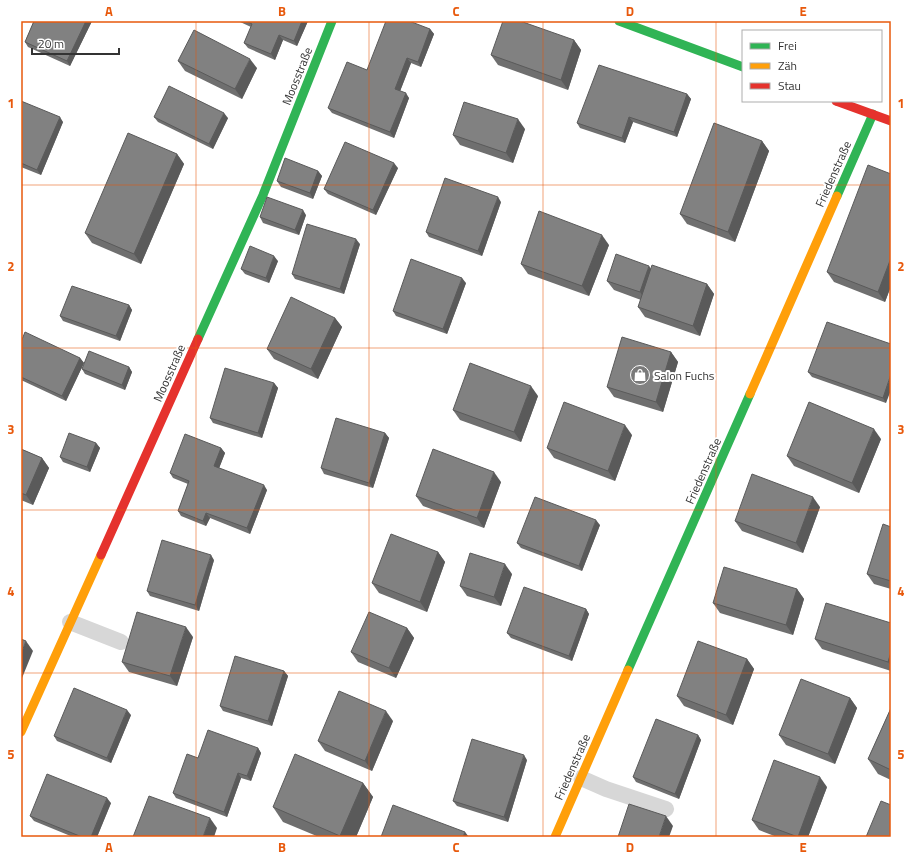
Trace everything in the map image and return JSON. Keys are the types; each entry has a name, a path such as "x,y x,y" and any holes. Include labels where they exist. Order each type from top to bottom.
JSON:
{"street":[{"name":"Moosstraße","path":"21,732 263,195 332,21"},
{"path":"619,21 742,67"},
{"path":"839,102 891,121"},
{"name":"Friedenstraße","path":"555,837 873,114"}],"lane":[{"path":"70,622 121,642"},
{"path":"581,778 606,789 666,809"}],"building":[{"path":"34,21 86,21 67,61 25,42"},
{"path":"246,21 302,21 294,41 279,35 271,54 244,43 252,24"},
{"path":"386,21 409,21 430,29 418,62 407,58 395,89 406,93 390,132 328,108 347,62 367,70"},
{"path":"503,21 520,21 574,40 561,80 491,55"},
{"path":"194,30 250,59 235,89 178,61"},
{"path":"599,65 687,94 674,132 629,117 622,138 577,123"},
{"path":"169,86 224,113 209,144 154,117"},
{"path":"21,101 60,117 37,170 21,163"},
{"path":"464,102 518,119 506,153 453,135"},
{"path":"714,123 762,141 728,232 680,214"},
{"path":"128,133 177,154 134,254 85,233"},
{"path":"345,142 394,163 373,210 324,189"},
{"path":"285,158 318,171 310,193 277,181"},
{"path":"868,165 891,174 891,258 878,292 827,272"},
{"path":"445,178 498,197 478,251 426,232"},
{"path":"267,197 303,210 295,230 260,217"},
{"path":"539,211 602,235 582,286 521,264"},
{"path":"307,224 356,239 340,289 292,274"},
{"path":"250,246 274,256 266,278 241,269"},
{"path":"616,254 649,266 640,292 607,281"},
{"path":"411,259 462,278 443,329 393,311"},
{"path":"652,265 707,284 693,326 638,307"},
{"path":"72,286 129,305 116,336 60,316"},
{"path":"291,297 335,318 311,369 267,349"},
{"path":"827,322 891,344 891,374 883,398 808,372"},
{"path":"25,332 80,358 62,396 21,377 21,342"},
{"path":"622,337 671,352 656,402 607,387"},
{"path":"89,351 129,367 122,385 82,369"},
{"path":"470,363 531,386 514,432 453,410"},
{"path":"225,368 274,383 258,433 210,418"},
{"path":"564,402 625,425 608,471 547,448"},
{"path":"809,402 874,429 852,483 787,456"},
{"path":"336,418 385,433 369,483 321,468"},
{"path":"69,433 96,443 87,467 60,457"},
{"path":"185,434 221,448 214,466 264,485 247,528 206,513 203,521 178,511 189,481 170,473"},
{"path":"21,449 42,458 26,495 21,493"},
{"path":"433,449 494,472 477,518 416,496"},
{"path":"752,474 813,497 796,543 735,521"},
{"path":"535,497 596,520 579,566 517,543"},
{"path":"883,524 891,527 891,581 867,574"},
{"path":"391,534 438,552 420,602 372,583"},
{"path":"162,540 211,555 195,605 147,591"},
{"path":"470,553 505,564 494,597 460,586"},
{"path":"724,567 797,589 786,625 713,603"},
{"path":"524,587 586,609 569,656 507,633"},
{"path":"826,603 891,623 891,652 888,662 815,639"},
{"path":"137,612 186,627 170,676 122,662"},
{"path":"369,612 407,628 389,668 351,652"},
{"path":"21,639 26,641 21,654"},
{"path":"698,641 747,659 726,715 677,696"},
{"path":"235,656 284,671 268,721 220,706"},
{"path":"801,679 850,698 828,754 779,735"},
{"path":"74,688 127,710 107,758 54,736"},
{"path":"339,691 386,711 365,761 318,741"},
{"path":"891,708 891,770 868,759"},
{"path":"656,719 698,735 675,794 633,777"},
{"path":"208,730 258,748 247,776 238,773 224,812 173,793 187,754 198,758"},
{"path":"472,739 524,755 504,817 453,801"},
{"path":"295,754 363,783 340,836 273,807"},
{"path":"774,760 820,777 798,837 752,820"},
{"path":"47,774 107,798 91,837 82,837 30,816"},
{"path":"149,796 210,818 203,837 133,837"},
{"path":"881,801 891,805 891,837 866,837"},
{"path":"629,804 666,816 659,837 618,837"},
{"path":"393,805 465,832 463,837 381,837"}],"traffic: fast":[{"path":"198,339 263,195 332,21"},
{"path":"619,21 742,67"},
{"path":"837,196 873,114"},
{"path":"628,670 750,394"}],"traffic: slow":[{"path":"750,394 837,196"},
{"path":"21,732 101,555"},
{"path":"555,837 628,670"}],"traffic: jam":[{"path":"839,102 891,121"},
{"path":"101,555 198,339"}],"place":[{"name":"Salon Fuchs","path":"640,375"}]}
